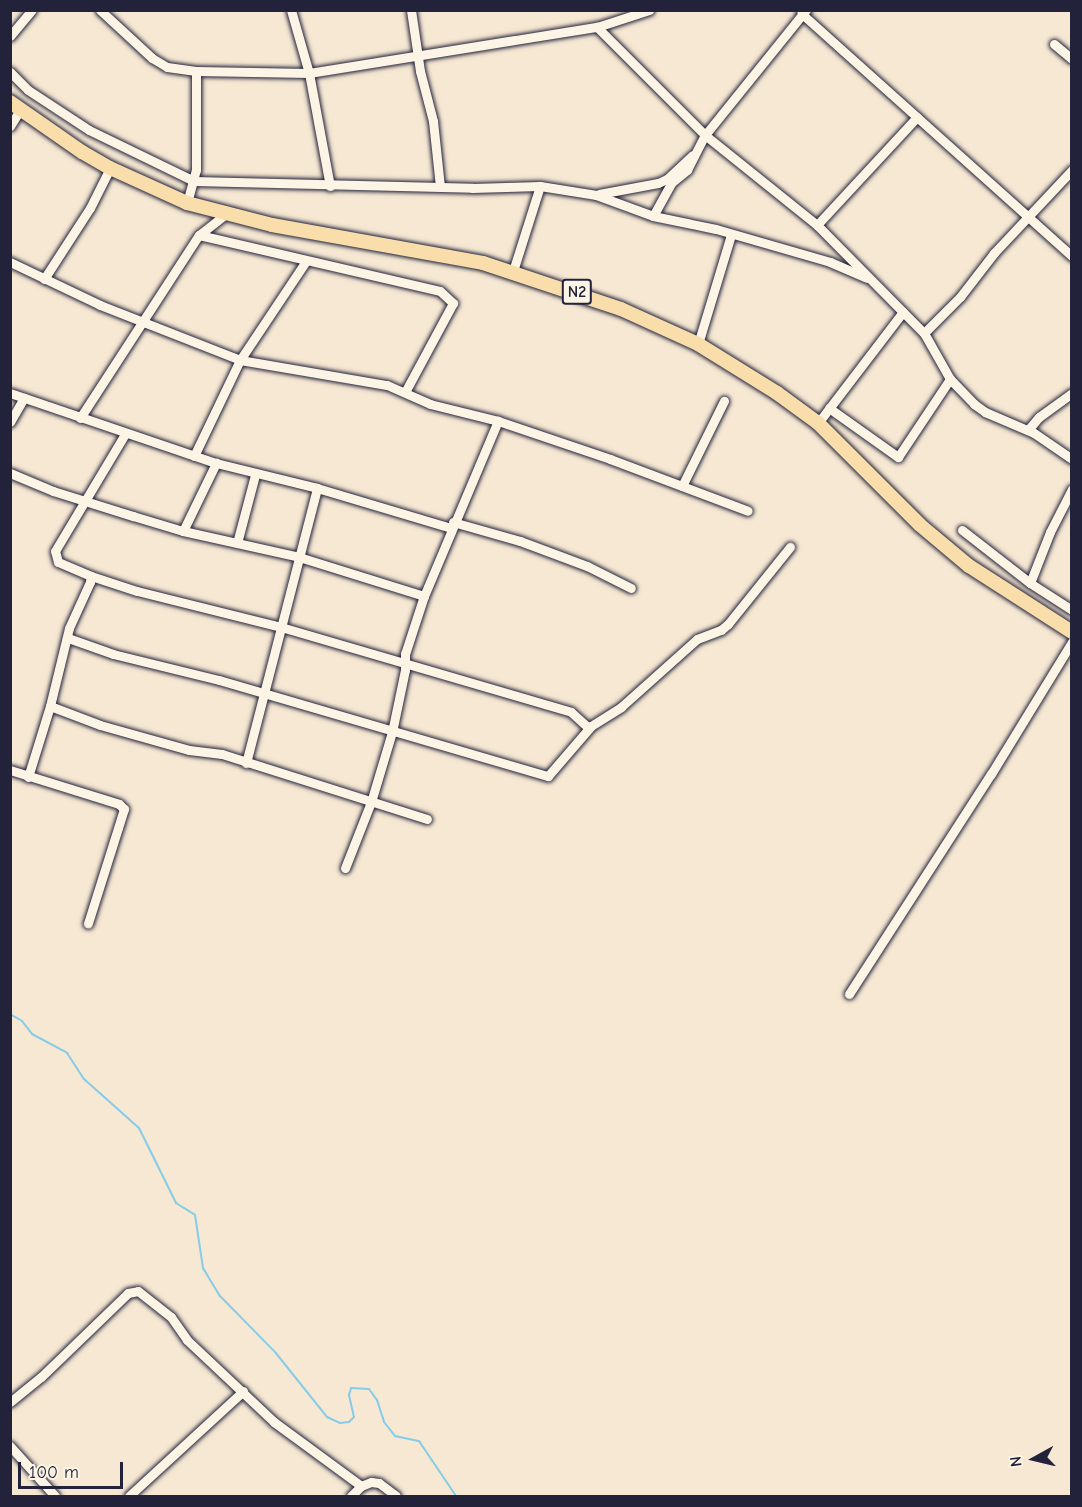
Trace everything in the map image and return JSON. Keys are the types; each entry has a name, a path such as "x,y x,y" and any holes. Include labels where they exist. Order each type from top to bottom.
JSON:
{"highway":[{"name":"N2","path":"15,106 110,168 187,203 272,225 483,262 621,309 698,344 777,393 818,423 920,525 969,566 1071,632"}],"street":[{"path":"10,36 32,10"},
{"path":"100,10 167,67 196,71 309,73 597,27 648,10"},
{"path":"291,10 309,73 330,186"},
{"path":"411,10 418,57 433,121 440,187"},
{"path":"653,216 669,181 696,152 705,135 803,12 1071,256"},
{"path":"597,27 705,135 817,225 924,333 950,379 985,412 1028,430 1071,459"},
{"path":"1054,45 1071,59"},
{"path":"187,203 194,182 197,158 196,71"},
{"path":"10,72 28,90 89,130 194,182 330,186 540,186 596,195 653,216 830,262 867,278"},
{"path":"10,126 15,106"},
{"path":"817,225 917,117"},
{"path":"44,279 90,208 110,168"},
{"path":"924,333 960,297 994,253 1071,170"},
{"path":"596,195 669,181"},
{"path":"513,271 540,186"},
{"path":"80,418 199,235 226,214"},
{"path":"199,235 306,261 427,286 440,291 453,303 405,392"},
{"path":"698,344 731,235"},
{"path":"194,456 240,360 306,261"},
{"path":"10,262 100,305 144,320 240,360 387,385 430,404 498,421 748,511"},
{"path":"818,423 903,312"},
{"path":"829,408 898,457 950,379"},
{"path":"10,393 125,434 255,475 317,488 531,545 586,566 631,588"},
{"path":"1028,430 1039,417 1071,393"},
{"path":"10,422 24,398"},
{"path":"682,486 724,401"},
{"path":"345,868 371,802 392,732 405,654 424,596 452,525 498,421"},
{"path":"125,434 55,551 58,562 137,591 281,627 571,712 588,728"},
{"path":"183,531 216,463"},
{"path":"10,473 86,502 183,531 299,556 424,596"},
{"path":"237,543 255,475"},
{"path":"246,763 266,694 317,488"},
{"path":"1030,583 1050,532 1071,489"},
{"path":"962,531 1030,583 1071,610"},
{"path":"68,638 122,656 219,680 548,776 588,728 621,707 697,639 721,630 728,624 790,547"},
{"path":"28,777 68,638 91,576"},
{"path":"849,994 991,774 1071,642"},
{"path":"50,706 120,731 189,750 222,754 427,819"},
{"path":"10,770 119,804 124,808 88,923"},
{"path":"10,1402 41,1377 133,1290 166,1313 187,1340 301,1444 361,1486"},
{"path":"129,1497 243,1391"},
{"path":"10,1446 55,1497"},
{"path":"351,1497 366,1483 379,1483 396,1497"}],"waterway":[{"path":"10,1014 22,1021 32,1034 67,1053 84,1079 139,1128 176,1203 195,1215 203,1268 220,1296 275,1352 327,1417 340,1423 349,1422 354,1417 349,1395 351,1388 369,1389 377,1400 384,1422 395,1436 419,1441 456,1496"}]}
